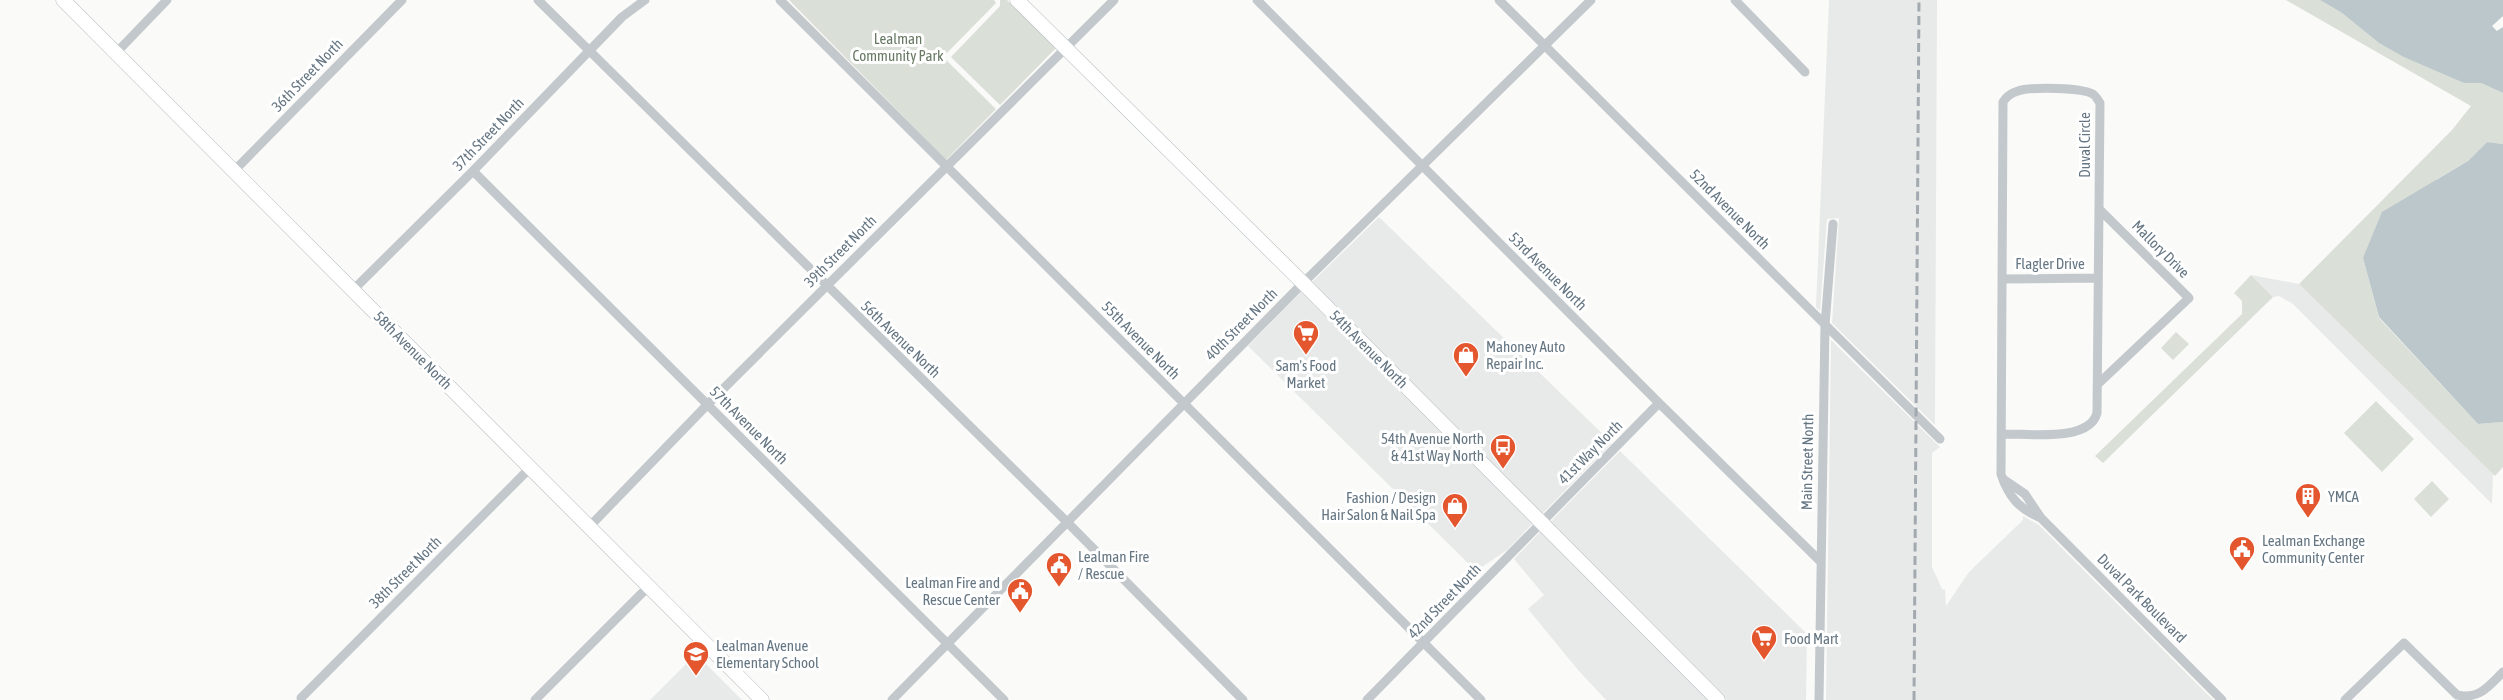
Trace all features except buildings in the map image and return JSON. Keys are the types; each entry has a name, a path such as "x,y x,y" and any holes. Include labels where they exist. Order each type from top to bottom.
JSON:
{"street":[{"name":"58th Avenue North","path":"63,0 762,700"},
{"path":"116,53 167,0"},
{"name":"36th Street North","path":"234,171 402,0"},
{"name":"56th Avenue North","path":"538,0 1066,521 1243,700"},
{"name":"37th Street North","path":"353,290 473,171 622,17 645,0"},
{"name":"55th Avenue North","path":"780,0 1480,700"},
{"name":"54th Avenue North","path":"1017,0 1303,283 1718,700"},
{"name":"39th Street North","path":"590,526 707,405 1114,0"},
{"name":"53rd Avenue North","path":"1257,0 1659,404 1820,561"},
{"name":"52nd Avenue North","path":"1498,0 1940,439"},
{"name":"40th Street North","path":"892,700 1183,403 1591,0"},
{"path":"1735,0 1805,72"},
{"name":"Duval Circle","path":"2001,434 2074,433 2081,431 2096,420 2100,103 2095,95 2078,90 2020,90 2004,100 2001,434 2002,477"},
{"name":"57th Avenue North","path":"473,171 1005,700"},
{"name":"Mallory Drive","path":"2098,384 2188,298 2099,208"},
{"name":"Main Street North","path":"1820,700 1820,561 1825,326 1833,224"},
{"name":"Flagler Drive","path":"2002,279 2098,278"},
{"name":"41st Way North","path":"1542,522 1659,404"},
{"name":"38th Street North","path":"301,698 531,467"},
{"name":"Duval Park Boulevard","path":"2002,477 2010,495 2018,504 2040,518 2222,700"},
{"name":"42nd Street North","path":"1367,700 1542,522"},
{"path":"535,700 649,586"},
{"path":"2345,700 2404,643 2457,695 2467,700 2479,697 2503,672"}],"shaded area":[{"path":"1829,0 1937,0 1935,425 1832,323 1839,218 1827,219 1820,311 1816,307"},
{"path":"2320,0 2503,0 2503,16 2492,26 2497,31 2503,27 2503,93 2481,83 2464,83 2404,57 2379,43 2342,13"},
{"path":"2487,142 2503,144 2503,422 2478,424 2379,317 2363,258 2382,212 2468,161"},
{"path":"1379,217 1612,443 1542,514 1312,282"},
{"path":"2251,275 2299,284 2493,474 2492,504 2293,304 2279,296 2273,297"},
{"path":"1302,291 1533,523 1507,550 1476,571 1248,346"},
{"path":"1831,340 1940,447 1932,453 1932,567 1942,589 1945,590 1946,606 1969,572 2023,520 2023,516 2039,525 2213,700 1826,700"},
{"path":"1620,451 1807,634 1806,700 1727,700 1550,522"},
{"path":"1541,531 1709,700 1606,700 1528,609 1544,595 1514,559"},
{"name":"Lealman Avenue Elementary School","path":"696,654 742,700 650,700"}],"green space":[{"name":"Lealman Community Park","path":"789,0 994,0 996,3 943,57 996,109 946,160"},
{"path":"1000,0 1007,0 1056,48 1000,105 951,57 1000,6"},
{"path":"2286,0 2320,0 2342,13 2379,43 2464,83 2481,83 2503,93 2503,144 2487,142 2468,161 2437,179 2363,258 2379,318 2478,424 2503,422 2503,467 2495,476 2299,284 2452,130 2471,106"},
{"path":"2251,275 2273,297 2103,463 2095,456 2242,314 2242,301 2234,293"},
{"path":"2176,332 2189,344 2173,360 2161,348"},
{"path":"2376,401 2414,439 2382,472 2344,433"},
{"path":"2432,481 2449,499 2431,517 2414,499"}],"railway":[{"path":"1914,700 1919,0"}],"place":[{"name":"Sam's Food Market","path":"1306,356"},
{"name":"Mahoney Auto Repair Inc.","path":"1466,378"},
{"name":"54th Avenue North & 41st Way North","path":"1503,470"},
{"name":"YMCA","path":"2308,519"},
{"name":"Fashion / Design Hair Salon & Nail Spa","path":"1455,529"},
{"name":"Lealman Exchange Community Center","path":"2242,572"},
{"name":"Lealman Fire / Rescue","path":"1059,588"},
{"name":"Lealman Fire and Rescue Center","path":"1020,614"},
{"name":"Food Mart","path":"1764,661"},
{"name":"Lealman Avenue Elementary School","path":"696,677"}]}
